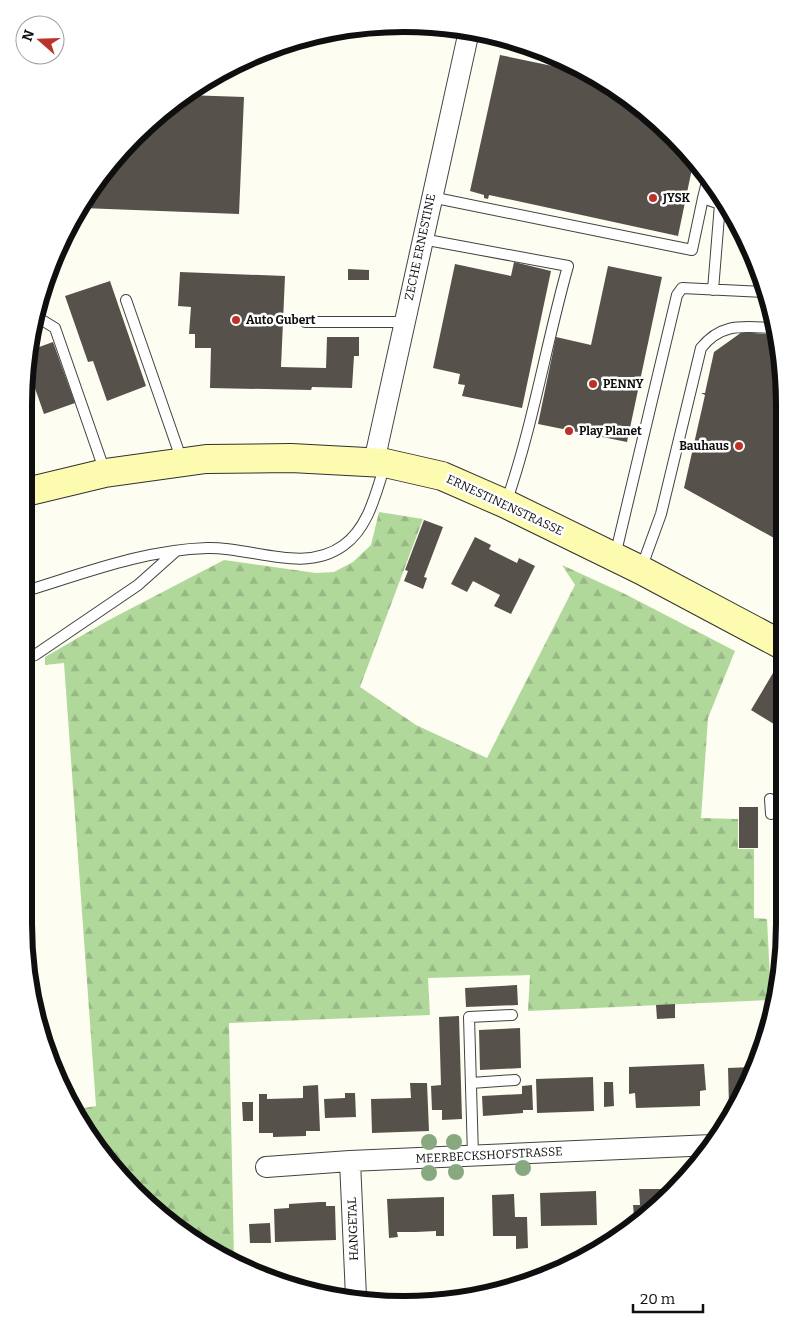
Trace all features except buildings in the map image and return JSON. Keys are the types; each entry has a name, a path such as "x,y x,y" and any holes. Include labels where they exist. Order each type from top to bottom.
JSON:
{"main road":[{"name":"ERNESTINENSTRASSE","path":"32,491 105,473 182,462 292,458 380,463 442,476 506,504 641,570 776,642"}],"street":[{"name":"ZECHE ERNESTINE","path":"380,463 404,322 467,38"},
{"name":"MEERBECKSHOFSTRASSE","path":"266,1167 350,1161 703,1145"},
{"name":"HANGETAL","path":"350,1161 356,1293"}],"lane":[{"path":"431,198 692,250 706,187"},
{"path":"703,198 716,203"},
{"path":"712,290 720,208"},
{"path":"422,239 568,266 551,328 518,470 506,504"},
{"path":"614,557 677,295 682,288 758,292"},
{"path":"126,300 182,462"},
{"path":"42,320 55,328 105,473"},
{"path":"305,322 404,322"},
{"path":"641,570 661,514 701,348 710,337 723,329 743,326 767,328"},
{"path":"32,589 139,556 208,547 264,556 312,559 344,545 363,524 373,502 380,463"},
{"path":"32,656 138,585 175,552"},
{"path":"770,799 771,814"},
{"path":"474,1156 469,1017 512,1015"},
{"path":"471,1083 515,1080"}],"green space":[{"path":"379,512 423,519 360,687 416,725 487,758 575,585 562,565 625,594 735,651 708,718 701,818 738,819 738,849 754,849 754,918 767,919 770,984 768,997 767,1000 528,1011 530,975 428,978 430,1015 229,1023 234,1255 218,1247 178,1220 141,1188 109,1151 81,1109 96,1106 64,663 45,665 45,657 107,621 224,560 316,573 334,572 353,562 371,545"}],"place":[{"name":"JYSK","path":"653,198"},
{"name":"Auto Gubert","path":"236,320"},
{"name":"PENNY","path":"593,384"},
{"name":"Play Planet","path":"569,431"},
{"name":"Bauhaus","path":"739,446"}]}
